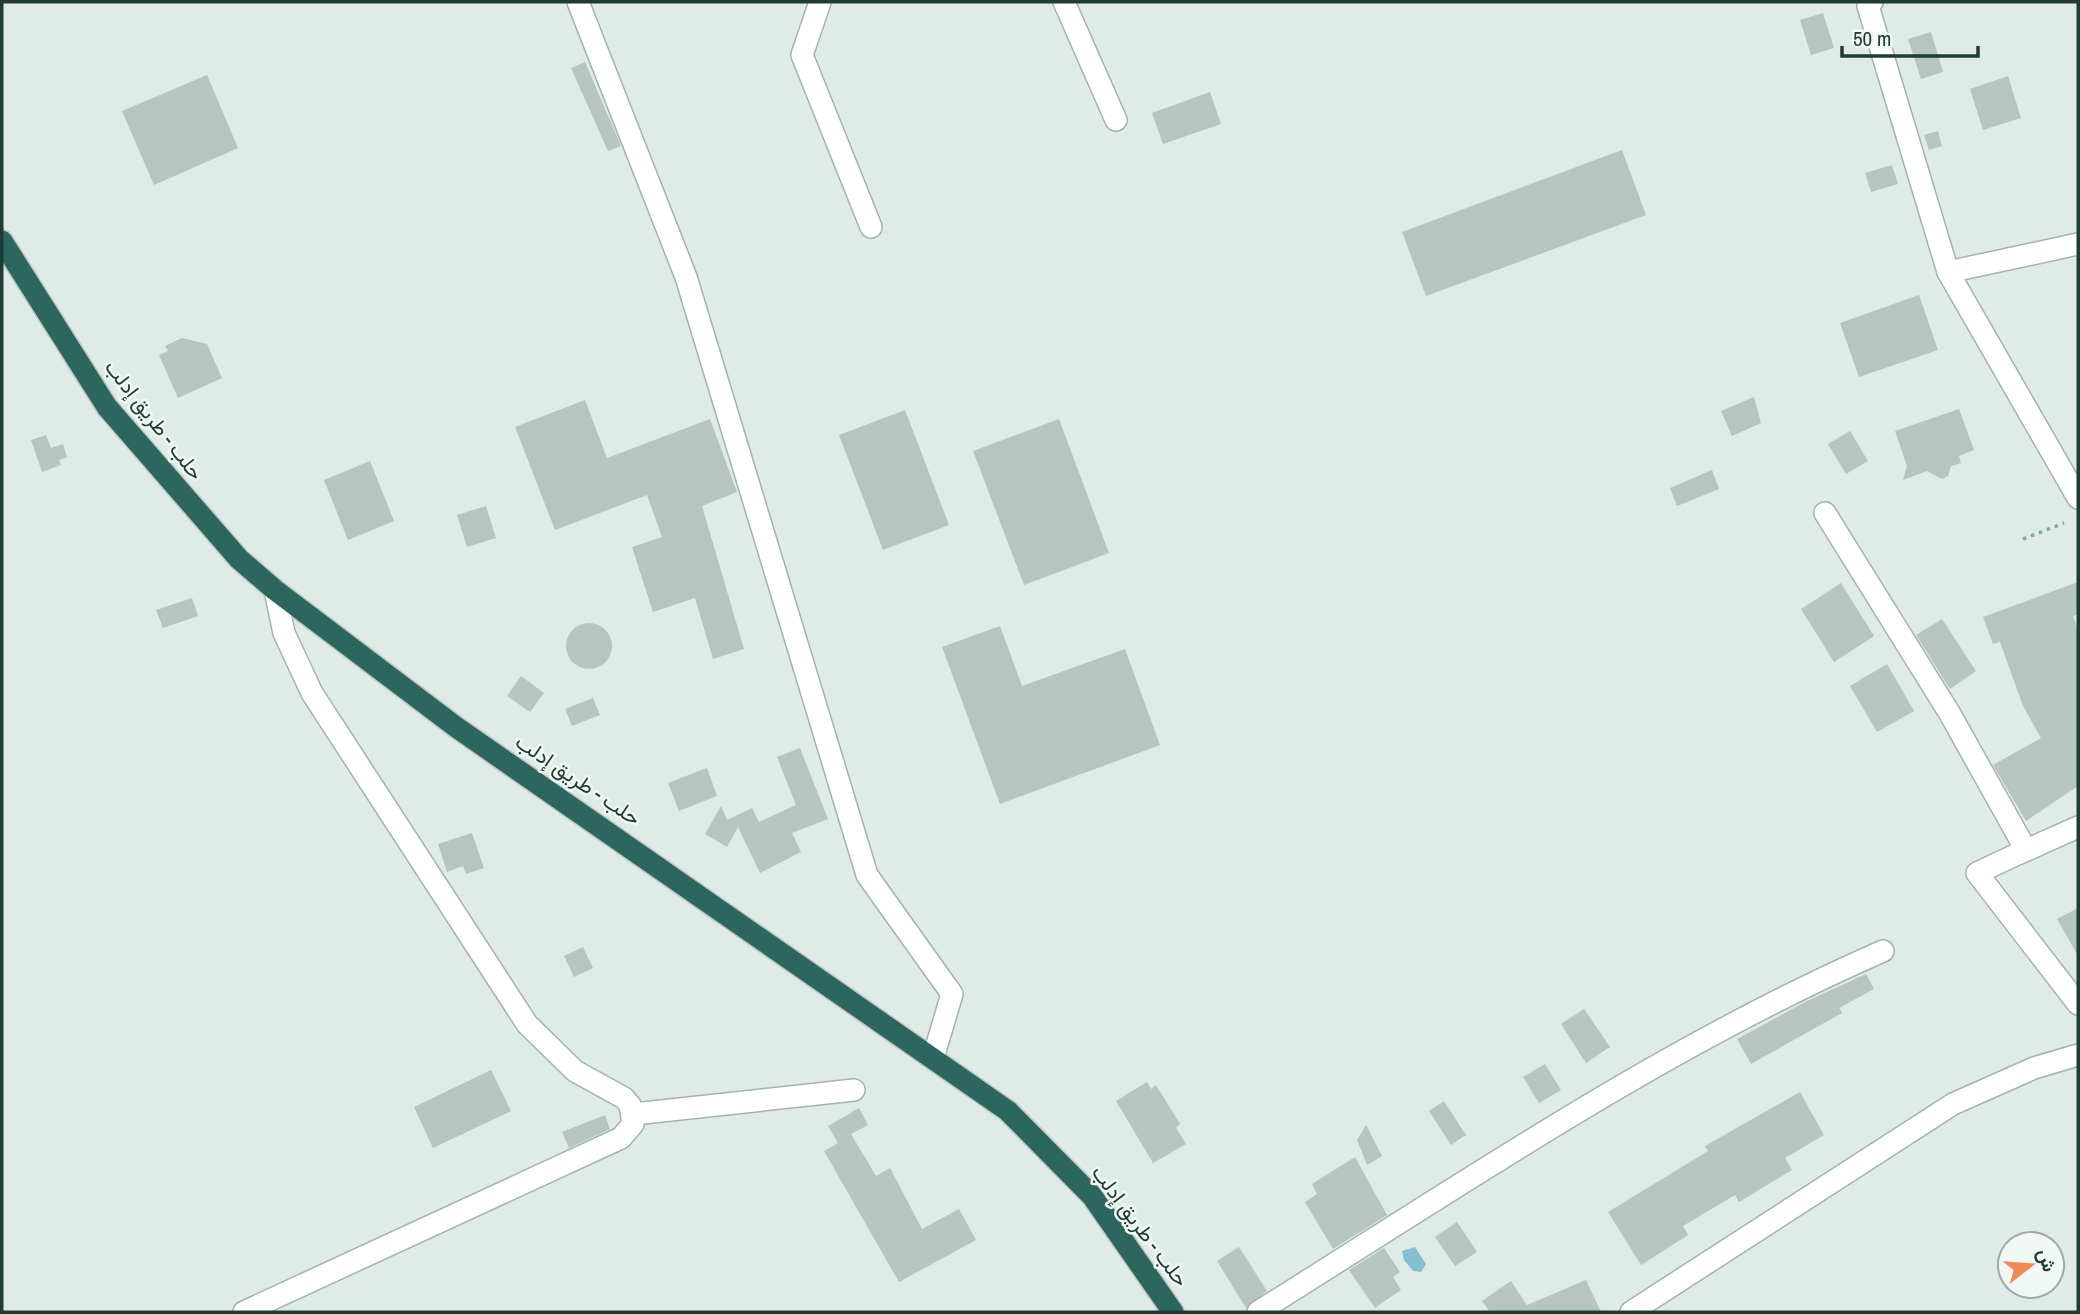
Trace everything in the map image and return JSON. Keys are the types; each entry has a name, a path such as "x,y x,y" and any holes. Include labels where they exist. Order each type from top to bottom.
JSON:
{"highway":[{"name":"حلب - طريق إدلب","path":"2,241 107,407 230,550 275,590 456,727 1008,1111 1092,1196 1173,1312"}],"street":[{"path":"578,2 685,277 867,875 952,994 933,1058"},
{"path":"820,2 802,55 872,227"},
{"path":"1064,2 1116,120"},
{"path":"1872,2 1868,6 1948,272 2078,498"},
{"path":"1948,272 2078,244"},
{"path":"1825,513 1950,714 2026,850 2020,853"},
{"path":"244,1312 621,1138 633,1124 634,1114 624,1098 575,1072 527,1024 312,693 284,633 275,590"},
{"path":"2078,827 1977,873 2078,1004"},
{"path":"1258,1312 1600,1100 1829,974 1883,951"},
{"path":"1631,1312 1954,1104 2034,1068 2078,1055"},
{"path":"634,1114 853,1090"}],"path":[{"path":"2023,539 2064,523"}],"water":[{"path":"1415,1247 1426,1264 1421,1272 1413,1271 1404,1260 1402,1251"}],"building":[{"path":"1823,13 1834,48 1811,55 1800,20"},
{"path":"1931,32 1943,72 1921,79 1908,39"},
{"path":"585,62 621,146 608,151 571,68"},
{"path":"207,75 238,148 154,185 122,111"},
{"path":"2008,76 2021,118 1983,130 1970,89"},
{"path":"1210,92 1221,124 1163,144 1152,113"},
{"path":"1938,131 1942,146 1929,150 1924,135"},
{"path":"1622,150 1646,215 1426,296 1402,232"},
{"path":"1892,165 1898,184 1871,192 1865,173"},
{"path":"1919,295 1938,350 1859,377 1840,323"},
{"path":"182,338 207,344 222,378 178,398 159,355 168,351 165,346"},
{"path":"1754,397 1761,423 1732,436 1721,411"},
{"path":"585,400 607,458 710,419 737,492 702,506 744,649 713,659 695,598 653,612 632,547 662,537 647,495 555,530 515,427"},
{"path":"1959,409 1974,450 1959,456 1961,463 1951,466 1948,476 1942,479 1927,471 1903,480 1907,466 1895,431"},
{"path":"905,410 949,525 883,550 839,435"},
{"path":"1059,419 1109,553 1024,585 973,451"},
{"path":"1850,431 1868,461 1846,474 1828,444"},
{"path":"46,435 51,448 63,444 67,457 59,460 61,465 42,472 31,440"},
{"path":"370,461 394,521 348,540 324,480"},
{"path":"1712,470 1719,489 1677,506 1670,488"},
{"path":"486,506 496,538 467,547 457,515"},
{"path":"2078,582 2078,614 2073,616 2078,631 2078,786 2026,821 1993,765 2041,738 2023,706 2000,642 1993,644 1983,617"},
{"path":"1841,583 1874,636 1834,662 1801,609"},
{"path":"192,598 198,616 163,628 156,610"},
{"path":"1942,619 1976,671 1950,689 1916,635"},
{"path":"589,623 605,630 612,646 605,662 589,669 573,662 566,646 573,630"},
{"path":"1000,626 1022,686 1125,649 1160,745 1000,804 942,647"},
{"path":"1887,664 1914,711 1877,732 1850,686"},
{"path":"521,676 544,693 530,712 507,696"},
{"path":"593,698 600,715 572,726 565,709"},
{"path":"800,748 828,819 792,833 801,852 760,873 738,827 727,847 705,834 721,806 727,820 752,808 759,822 796,805 777,757"},
{"path":"707,768 717,796 679,811 668,783"},
{"path":"472,833 484,868 466,874 463,866 447,872 438,844"},
{"path":"2078,908 2078,956 2057,919"},
{"path":"583,947 593,968 574,977 564,956"},
{"path":"1866,974 1874,989 1839,1008 1842,1013 1751,1064 1737,1039 1807,1001"},
{"path":"1584,1009 1610,1047 1586,1063 1561,1024"},
{"path":"1545,1064 1561,1090 1539,1103 1523,1077"},
{"path":"491,1070 511,1111 433,1148 414,1107"},
{"path":"1147,1082 1151,1089 1156,1085 1180,1124 1176,1128 1186,1144 1153,1163 1116,1101"},
{"path":"1800,1092 1824,1135 1785,1158 1792,1170 1739,1202 1735,1195 1683,1226 1688,1235 1641,1265 1608,1212 1708,1151 1705,1146"},
{"path":"1444,1101 1466,1135 1451,1145 1429,1111"},
{"path":"859,1108 868,1125 851,1134 876,1176 890,1168 922,1229 959,1209 976,1240 899,1282 824,1151 838,1143 828,1126"},
{"path":"605,1115 610,1129 569,1148 562,1132"},
{"path":"1366,1125 1382,1156 1367,1165 1357,1140"},
{"path":"1355,1157 1387,1215 1333,1249 1305,1202 1317,1194 1312,1184"},
{"path":"1457,1222 1477,1252 1455,1266 1435,1237"},
{"path":"1239,1247 1267,1291 1246,1308 1217,1261"},
{"path":"1384,1248 1400,1272 1393,1277 1401,1290 1375,1308 1349,1270"},
{"path":"1586,1280 1601,1312 1490,1312 1482,1301 1511,1281 1527,1305"}]}
